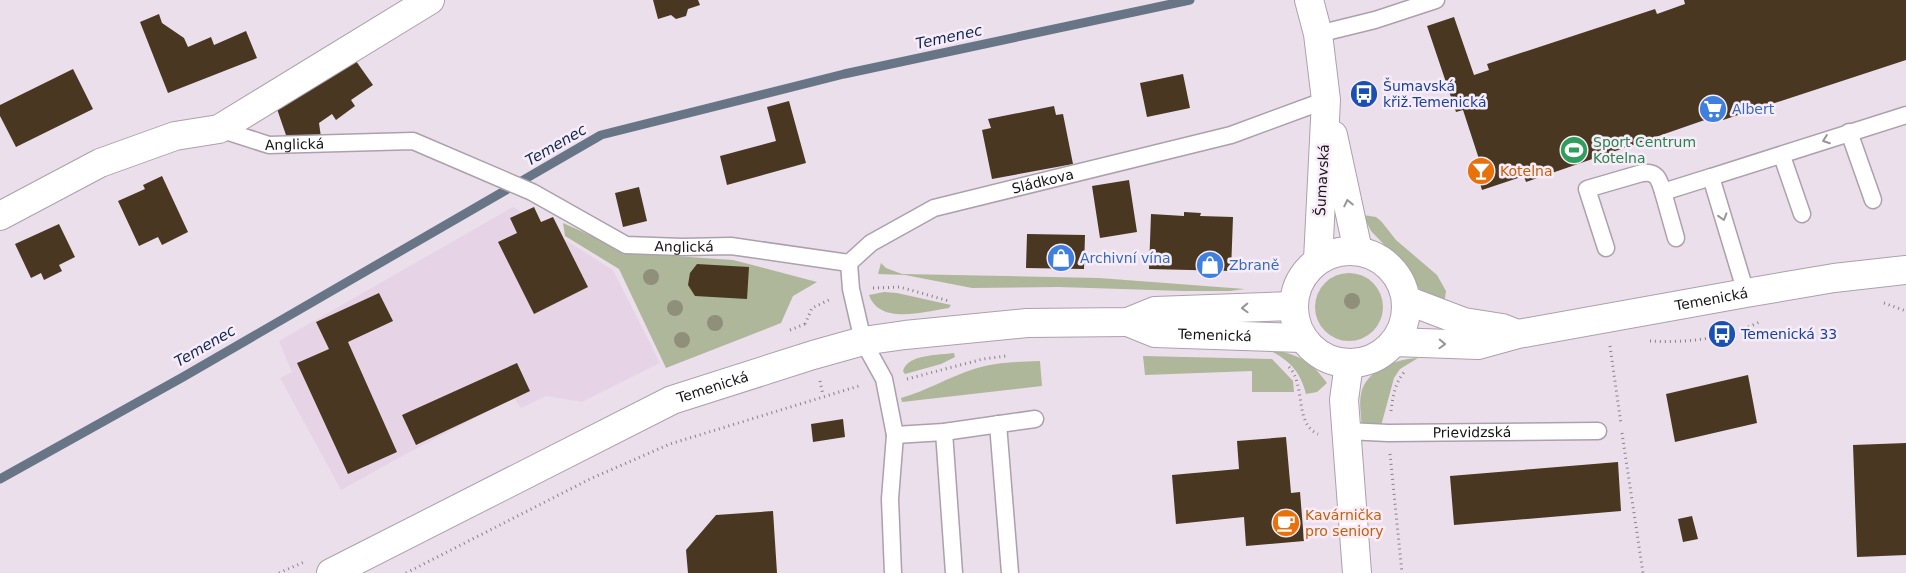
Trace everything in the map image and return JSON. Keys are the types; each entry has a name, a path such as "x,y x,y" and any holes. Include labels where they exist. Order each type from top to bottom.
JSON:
{"street":[{"name":"Anglická","path":"0,216 100,163 174,136 219,129 430,0"},
{"name":"Šumavská","path":"1308,0 1318,34 1326,100 1358,251"},
{"name":"Šumavská","path":"1318,260 1326,100"},
{"path":"1358,251 1376,256 1390,267 1401,282 1406,300 1405,315 1401,329 1394,342 1374,357 1349,363 1322,356 1302,338 1294,317 1293,306 1297,285 1306,271 1318,260 1330,253 1358,251"},
{"name":"Temenická","path":"1394,342 1478,345 1518,334 1746,292 1834,278 1906,270"},
{"name":"Temenická","path":"1406,300 1464,322 1502,328 1518,334"},
{"name":"Temenická","path":"1128,322 1155,311 1293,306"},
{"name":"Temenická","path":"331,573 672,400 862,341 1027,323 1128,322 1155,332 1302,338"},
{"path":"1349,363 1344,400 1357,573"}],"lane":[{"path":"1318,34 1375,20 1436,0"},
{"name":"Sládkova","path":"849,263 870,243 934,208 1231,134 1326,100"},
{"path":"1663,192 1782,156 1849,132 1906,115"},
{"name":"Anglická","path":"219,129 269,145 413,141 532,192 626,245 731,246 849,263"},
{"path":"1849,132 1873,200"},
{"path":"1782,156 1802,214"},
{"path":"1606,248 1588,189 1650,172 1659,178 1676,238"},
{"path":"1711,177 1746,292"},
{"path":"849,263 851,289 862,341 884,379 895,435 890,499 893,573"},
{"path":"895,435 944,432 1035,419"},
{"path":"998,424 1010,573"},
{"name":"Prievidzská","path":"1347,431 1388,433 1598,431"},
{"path":"944,432 954,573"}],"path":[{"path":"805,324 812,308 851,289"},
{"path":"1606,319 1643,573"},
{"path":"406,573 582,483 670,444 823,395 884,379 907,379 983,359 1011,356"},
{"path":"1402,573 1388,433 1394,390 1399,377 1406,370"}],"shaded area":[{"path":"513,207 613,270 660,363 582,402 546,396 521,408 514,398 341,490 280,378 292,372 279,341"}],"green space":[{"path":"1363,215 1376,217 1381,221 1396,240 1437,275 1446,291 1444,305 1420,290 1405,266 1371,231"},
{"path":"563,223 630,253 733,260 817,282 793,296 781,323 666,368 619,269 565,236"},
{"path":"881,263 886,268 902,274 1099,278 1245,289 1230,291 1183,291 1059,287 972,288 905,275 878,274"},
{"path":"1342,273 1356,273 1368,278 1378,288 1383,300 1383,314 1378,326 1368,336 1356,341 1342,341 1330,336 1320,326 1315,314 1315,300 1320,288 1330,278"},
{"path":"884,292 951,305 949,308 893,314 883,311 875,305 869,295"},
{"path":"1269,350 1287,353 1302,359 1315,369 1327,383 1317,392 1306,394 1301,379 1293,368 1283,358"},
{"path":"954,353 955,357 941,364 905,374 903,371 906,365 917,358"},
{"path":"1143,356 1272,359 1293,381 1294,392 1252,392 1252,371 1145,375"},
{"path":"1418,358 1400,369 1394,378 1381,426 1362,426 1360,398 1364,385 1369,378 1392,363"},
{"path":"1040,361 1042,386 902,402 901,398 974,369 998,364"}],"building":[{"path":"653,0 698,0 700,5 688,9 686,16 676,19 671,15 658,19"},
{"path":"1684,0 1906,0 1906,60 1723,120 1722,114 1526,182 1524,176 1482,190 1473,161 1479,159 1463,110 1456,112 1427,26 1454,17 1474,75 1489,70 1487,64 1655,9 1657,14 1685,4"},
{"path":"159,14 162,23 184,38 188,47 211,37 214,45 246,31 257,58 168,93 140,22"},
{"path":"351,54 373,85 351,100 355,106 336,120 332,114 319,123 321,137 287,138 276,106"},
{"path":"73,69 93,109 16,147 0,116 0,105"},
{"path":"1183,74 1190,108 1147,117 1140,83"},
{"path":"789,101 806,163 727,185 720,156 776,141 767,107"},
{"path":"1054,106 1056,115 1063,114 1073,164 992,179 982,130 991,128 988,119"},
{"path":"162,176 188,232 162,245 158,237 139,246 118,201 145,189 143,185"},
{"path":"1129,180 1137,232 1100,238 1092,186"},
{"path":"639,187 647,221 623,227 615,193"},
{"path":"534,207 541,222 553,217 588,287 534,314 498,242 517,233 510,218"},
{"path":"1184,212 1201,213 1200,216 1233,217 1231,271 1149,269 1151,214 1184,216"},
{"path":"59,224 75,257 59,265 62,271 44,280 41,273 31,278 15,244"},
{"path":"1027,234 1085,235 1084,269 1026,268"},
{"path":"697,264 749,267 747,299 695,296 688,285 690,273"},
{"path":"379,293 393,321 348,342 397,452 348,474 297,363 329,349 316,322"},
{"path":"517,363 530,391 416,445 402,415"},
{"path":"1748,375 1757,423 1675,442 1666,394"},
{"path":"843,419 845,437 813,442 811,424"},
{"path":"1286,437 1291,493 1300,492 1304,541 1246,546 1244,517 1176,524 1172,475 1239,469 1237,441"},
{"path":"1906,443 1906,555 1857,557 1853,445"},
{"path":"1618,462 1621,511 1454,525 1450,476"},
{"path":"773,511 777,573 688,573 686,550 716,515"},
{"path":"1692,516 1698,539 1683,542 1678,519"}],"waterway":[{"name":"Temenec","path":"0,479 183,377 601,135 844,74 1190,0"}],"place":[{"name":"Šumavská křiž.Temenická","path":"1364,94"},
{"name":"Albert","path":"1713,109"},
{"name":"Sport Centrum Kotelna","path":"1574,150"},
{"name":"Kotelna","path":"1481,171"},
{"name":"Archivní vína","path":"1061,258"},
{"name":"Zbraně","path":"1210,265"},
{"name":"Temenická 33","path":"1722,334"},
{"name":"Kavárnička pro seniory","path":"1286,523"}]}
